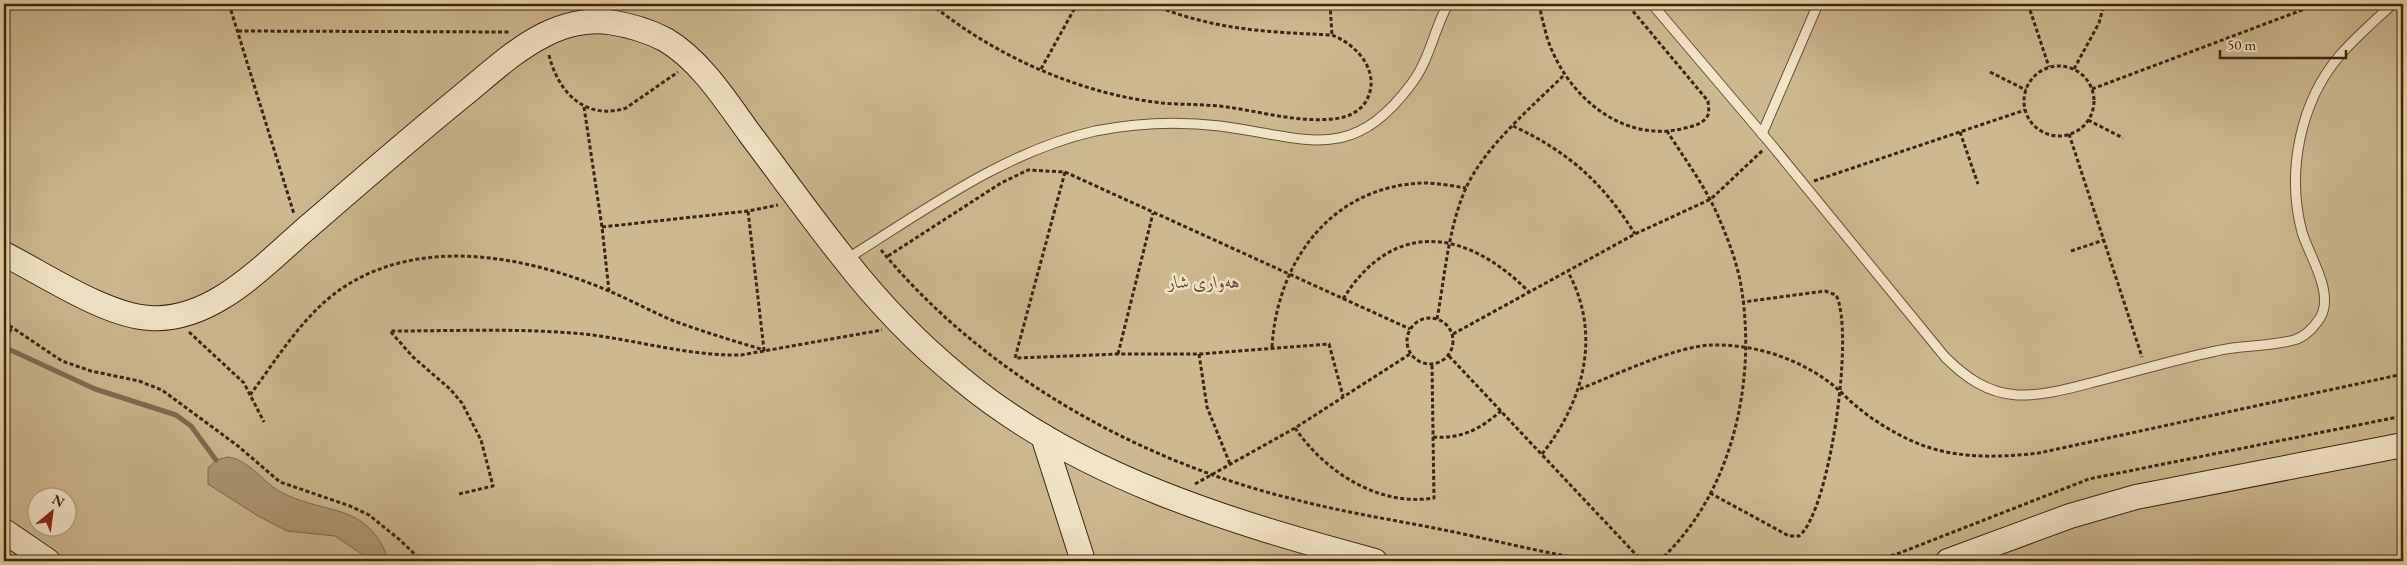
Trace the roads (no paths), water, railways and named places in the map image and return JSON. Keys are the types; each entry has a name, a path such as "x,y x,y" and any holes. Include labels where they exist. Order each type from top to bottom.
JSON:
{"street":[{"path":"4,254 114,309 147,318 174,318 206,306 239,286 462,96 526,45 543,35 565,26 584,22 612,23 644,30 668,42 692,62 729,105 845,260 905,326 959,378 1015,419 1043,436 1170,498 1302,542 1375,561"},
{"path":"1043,436 1083,561"},
{"path":"1948,561 2070,516 2136,497 2403,445"},
{"path":"4,532 48,561"}],"lane":[{"path":"845,260 981,176 1044,146 1098,131 1155,124 1199,124 1317,141 1342,138 1355,133 1366,128 1388,110 1414,81 1448,4"},
{"path":"1652,4 1770,143 1945,357 1980,385 2016,394 2047,393 2222,350 2294,340 2310,330 2321,316 2324,293 2307,248 2297,209 2297,159 2300,133 2316,92 2340,55 2393,4"},
{"path":"1762,134 1818,4"}],"waterway":[{"path":"4,347 95,389 176,415 191,426 216,460"}],"park label":[{"name":"هەواری شار","path":"1204,282"}]}
